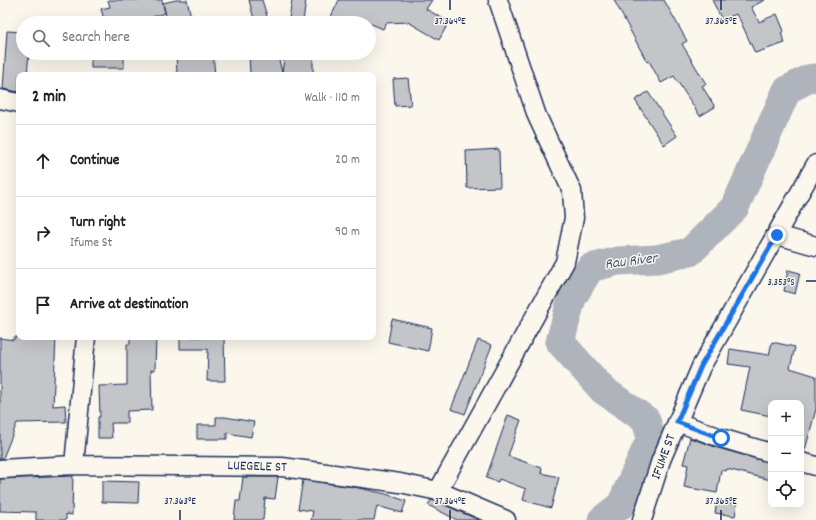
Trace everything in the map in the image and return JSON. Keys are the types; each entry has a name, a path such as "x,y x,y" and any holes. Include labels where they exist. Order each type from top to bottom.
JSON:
{"street":[{"path":"438,491 565,262 574,218 572,191 537,116 498,0"},
{"path":"0,99 16,102"},
{"name":"IFUME ST","path":"642,520 661,460 701,366 777,235 816,164"},
{"path":"777,235 816,246"},
{"path":"74,465 86,340"},
{"path":"677,422 721,438 768,452"},
{"path":"804,463 816,466"},
{"name":"LUEGELE ST","path":"0,469 74,465 282,467 400,483 438,491 506,520"}],"building":[{"path":"108,0 162,0 165,13 156,16 103,16 101,9 110,7"},
{"path":"176,0 187,0 191,16 166,16 163,3"},
{"path":"249,0 262,0 267,16 253,16"},
{"path":"292,0 306,0 304,16 289,16"},
{"path":"339,0 432,0 426,9 449,22 439,40 408,22 386,23 383,29 376,26 376,16 331,16"},
{"path":"614,0 664,0 687,41 682,44 706,84 702,86 715,107 700,116 674,76 661,83 649,61 647,62"},
{"path":"712,0 765,0 751,7 759,22 777,14 784,31 781,33 785,43 755,53 736,14 722,20"},
{"path":"7,31 16,32 16,60 28,60 27,72 16,72 16,91 3,89"},
{"path":"91,60 124,60 124,68 91,68"},
{"path":"176,60 214,60 215,72 177,72"},
{"path":"249,60 279,60 282,72 250,72"},
{"path":"284,60 313,60 313,72 282,72"},
{"path":"408,78 411,105 395,106 393,79"},
{"path":"648,92 677,136 664,145 635,100"},
{"path":"499,149 500,187 467,188 466,151"},
{"path":"788,270 800,273 795,294 784,291"},
{"path":"392,319 432,328 428,351 388,342"},
{"path":"14,337 16,337 16,340 56,340 53,406 65,405 66,422 17,423 3,458 0,458 0,338 14,340"},
{"path":"130,340 156,340 155,370 151,370 152,410 127,411 127,423 111,423 112,438 98,438 98,417 100,417 99,386 127,385 127,344 130,344"},
{"path":"180,340 224,340 225,381 207,381 208,349 180,349"},
{"path":"478,340 492,345 465,414 451,409"},
{"path":"772,342 795,347 790,368 816,376 816,409 805,450 804,400 768,400 768,415 741,410 750,367 728,364 730,349 769,355"},
{"path":"508,415 521,420 508,456 542,468 541,473 559,477 551,508 523,500 526,489 499,479 498,482 486,478"},
{"path":"216,417 254,422 251,437 227,433 227,439 197,439 197,425 216,425"},
{"path":"690,438 718,448 768,462 768,479 727,469 726,471 721,470 717,493 684,487 688,465 683,464"},
{"path":"73,476 72,515 66,514 66,520 36,520 36,512 0,511 0,479"},
{"path":"243,477 278,477 275,499 265,498 263,520 234,520 236,501 240,501"},
{"path":"303,480 354,487 386,494 406,501 402,513 377,506 374,520 311,520 313,511 298,509"},
{"path":"102,481 139,482 138,503 102,502"},
{"path":"431,500 479,520 457,520 428,505"},
{"path":"717,501 737,504 735,516 715,513"}],"waterway":[{"name":"Rau River","path":"602,520 621,505 651,438 646,420 603,390 560,342 572,298 590,268 618,261 657,259 690,252 735,207 787,90 808,79 816,78"}],"route":[{"path":"721,438 677,422 701,366 777,235"}]}
